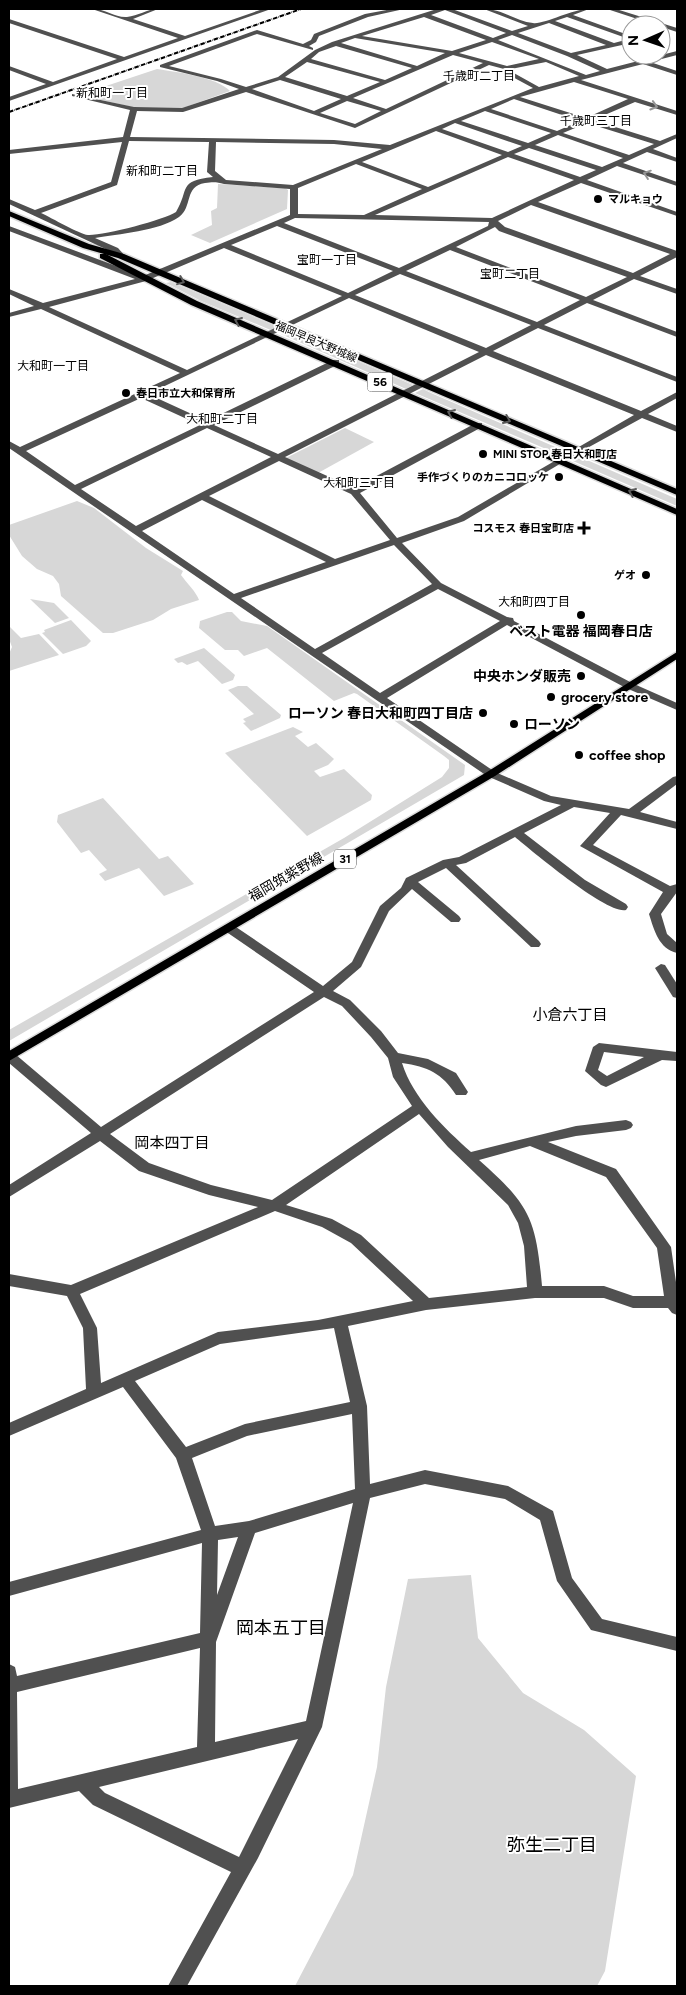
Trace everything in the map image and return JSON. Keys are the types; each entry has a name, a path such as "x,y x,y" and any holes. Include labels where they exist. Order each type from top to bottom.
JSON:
{"main road":[{"name":"福岡早良大野城線","path":"9,213 121,256 677,492"},
{"name":"福岡早良大野城線","path":"86,242 143,279 194,303 336,362 405,394 677,512"},
{"name":"福岡筑紫野線","path":"9,1057 491,774 677,654"}],"street":[{"path":"96,9 185,38"},
{"path":"127,19 155,9"},
{"path":"9,100 268,9"},
{"path":"302,46 314,41 316,34 367,15 400,9 547,60 586,77"},
{"path":"74,95 134,110 183,110 280,78 317,51 351,36 443,9"},
{"path":"447,9 571,54 608,72"},
{"path":"487,9 534,26"},
{"path":"314,113 415,67 586,9"},
{"path":"610,9 675,29"},
{"path":"567,15 621,35"},
{"path":"9,21 122,60"},
{"path":"548,21 613,45"},
{"path":"317,51 257,32 162,66 187,71 355,126 490,62"},
{"path":"351,36 415,44 490,62 506,68 621,42"},
{"path":"334,43 415,67"},
{"path":"305,59 383,81"},
{"path":"213,140 211,172 224,182 294,187 514,97 633,65"},
{"path":"653,65 677,73"},
{"path":"9,68 54,84"},
{"path":"506,68 508,73 539,89"},
{"path":"280,78 387,111"},
{"path":"575,80 677,113"},
{"path":"514,97 661,144"},
{"path":"362,218 633,100"},
{"path":"486,109 631,158"},
{"path":"35,214 114,183 134,110"},
{"path":"455,121 603,170"},
{"path":"436,129 677,214"},
{"path":"9,315 143,279 294,216 492,220 677,136"},
{"path":"9,152 127,139 334,142 390,147"},
{"path":"648,150 677,160"},
{"path":"356,162 426,189"},
{"path":"618,164 677,184"},
{"path":"9,201 86,242 176,216 183,209 188,187 194,183 219,179"},
{"path":"581,180 593,181 677,210"},
{"path":"294,187 294,216"},
{"path":"532,203 677,254"},
{"path":"19,451 142,395 450,247 490,227 492,220"},
{"path":"492,220 502,229 677,292"},
{"path":"277,223 401,270 677,380"},
{"path":"9,228 143,279"},
{"path":"224,245 350,294 677,429"},
{"path":"450,247 677,335"},
{"path":"136,530 677,254"},
{"path":"9,291 187,373"},
{"path":"76,488 336,362"},
{"path":"142,395 354,492 396,542 438,585 509,620 630,686 677,707"},
{"path":"235,598 461,519 578,450 677,395"},
{"path":"354,492 479,425"},
{"path":"9,444 381,698 438,740 491,774 548,798 572,804 631,813 677,826"},
{"path":"203,497 305,546 334,563"},
{"path":"315,653 438,585"},
{"path":"381,698 509,620"},
{"path":"631,813 677,779"},
{"path":"9,1192 335,984 357,964 384,909 406,890 410,881 448,862 462,860 572,804"},
{"path":"618,811 586,846 674,889 655,914 662,936 677,949"},
{"path":"515,832 581,883 622,907"},
{"path":"448,862 535,944"},
{"path":"410,881 455,919"},
{"path":"229,928 322,991 346,1003 394,1056 400,1077 420,1107 452,1144 496,1182 513,1201 525,1223 531,1246 535,1292"},
{"path":"661,968 677,994"},
{"path":"660,1055 606,1082 591,1071 599,1047 677,1057"},
{"path":"394,1056 423,1062 451,1076 461,1092"},
{"path":"9,1057 99,1133 144,1167 209,1190 274,1206 327,1223 356,1239 426,1304"},
{"path":"9,1280 72,1291 274,1206 420,1107"},
{"path":"468,1158 576,1131 626,1125"},
{"path":"9,1430 218,1338 340,1321 426,1304 535,1292 604,1292 633,1302 676,1304 664,1247 611,1173 531,1142"},
{"path":"72,1291 90,1328 94,1394"},
{"path":"176,1986 243,1868 313,1727 363,1492 359,1406 340,1321"},
{"path":"126,1380 183,1455 210,1534 210,1638 206,1752"},
{"path":"183,1455 245,1430 359,1406"},
{"path":"9,1590 210,1534 249,1528 363,1492 425,1477 508,1493 547,1516 565,1581 597,1625 677,1644"},
{"path":"210,1638 249,1528"},
{"path":"210,1638 9,1679 9,1800 313,1727"},
{"path":"82,1782 99,1799 243,1868"}],"shaded area":[{"path":"157,69 216,82 230,91 183,108 141,109 79,95"},
{"path":"218,184 285,188 288,190 287,209 210,243 191,235 212,225 211,211 217,208"},
{"path":"171,282 280,328 273,331 201,301 166,283"},
{"path":"288,331 413,385 406,389 281,334"},
{"path":"423,389 560,449 553,452 415,393"},
{"path":"345,428 374,442 318,473 286,458"},
{"path":"580,457 677,499 677,506 573,461"},
{"path":"77,501 94,508 146,548 183,571 181,575 199,600 171,609 153,620 113,633 103,633 61,596 59,584 53,576 37,569 22,556 9,535 9,525"},
{"path":"30,599 54,603 69,618 55,623"},
{"path":"232,612 241,621 267,626 465,765 464,775 9,1041 9,1030 344,838 442,777 449,768 449,760 357,694 354,693 334,701 267,648 244,656 238,650 225,650 199,628 200,621"},
{"path":"71,620 91,641 86,646 63,654 42,633 45,632 44,630"},
{"path":"9,626 21,638 39,634 59,655 9,671 9,654 12,647 9,639"},
{"path":"204,648 235,675 233,680 222,684 198,661 187,665 182,662 178,663 174,659"},
{"path":"238,686 247,686 281,715 280,718 251,731 243,723 246,722 243,719 254,714 228,690"},
{"path":"293,727 303,732 295,736 308,747 316,743 334,759 328,765 314,771 320,777 344,769 372,795 371,800 307,836 225,753"},
{"path":"103,798 159,859 168,856 194,884 164,896 139,868 105,881 99,874 107,870 89,850 81,853 57,822 58,815"},
{"path":"471,1575 478,1638 523,1693 584,1730 636,1776 605,1971 597,1986 295,1986 353,1875 377,1767 386,1687 408,1579"}],"railway":[{"path":"9,112 301,9"}],"place":[{"name":"マルキョウ","path":"598,199"},
{"name":"春日市立大和保育所","path":"126,393"},
{"name":"MINI STOP 春日大和町店","path":"483,454"},
{"name":"手作づくりのカニコロッケ","path":"559,477"},
{"name":"コスモス 春日宝町店","path":"584,528"},
{"name":"ゲオ","path":"646,575"},
{"name":"ベスト電器 福岡春日店","path":"581,615"},
{"name":"中央ホンダ販売","path":"581,676"},
{"name":"grocery store","path":"551,697"},
{"name":"ローソン 春日大和町四丁目店","path":"483,713"},
{"name":"ローソン","path":"514,724"},
{"name":"coffee shop","path":"579,755"}],"district":[{"name":"千歳町二丁目","path":"479,76"},
{"name":"新和町一丁目","path":"112,93"},
{"name":"千歳町三丁目","path":"596,121"},
{"name":"新和町二丁目","path":"162,171"},
{"name":"宝町一丁目","path":"327,260"},
{"name":"宝町二丁目","path":"510,274"},
{"name":"大和町一丁目","path":"53,366"},
{"name":"大和町二丁目","path":"222,419"},
{"name":"大和町三丁目","path":"359,483"},
{"name":"大和町四丁目","path":"534,602"},
{"name":"小倉六丁目","path":"570,1015"},
{"name":"岡本四丁目","path":"172,1143"},
{"name":"岡本五丁目","path":"281,1628"},
{"name":"弥生二丁目","path":"552,1845"}]}
